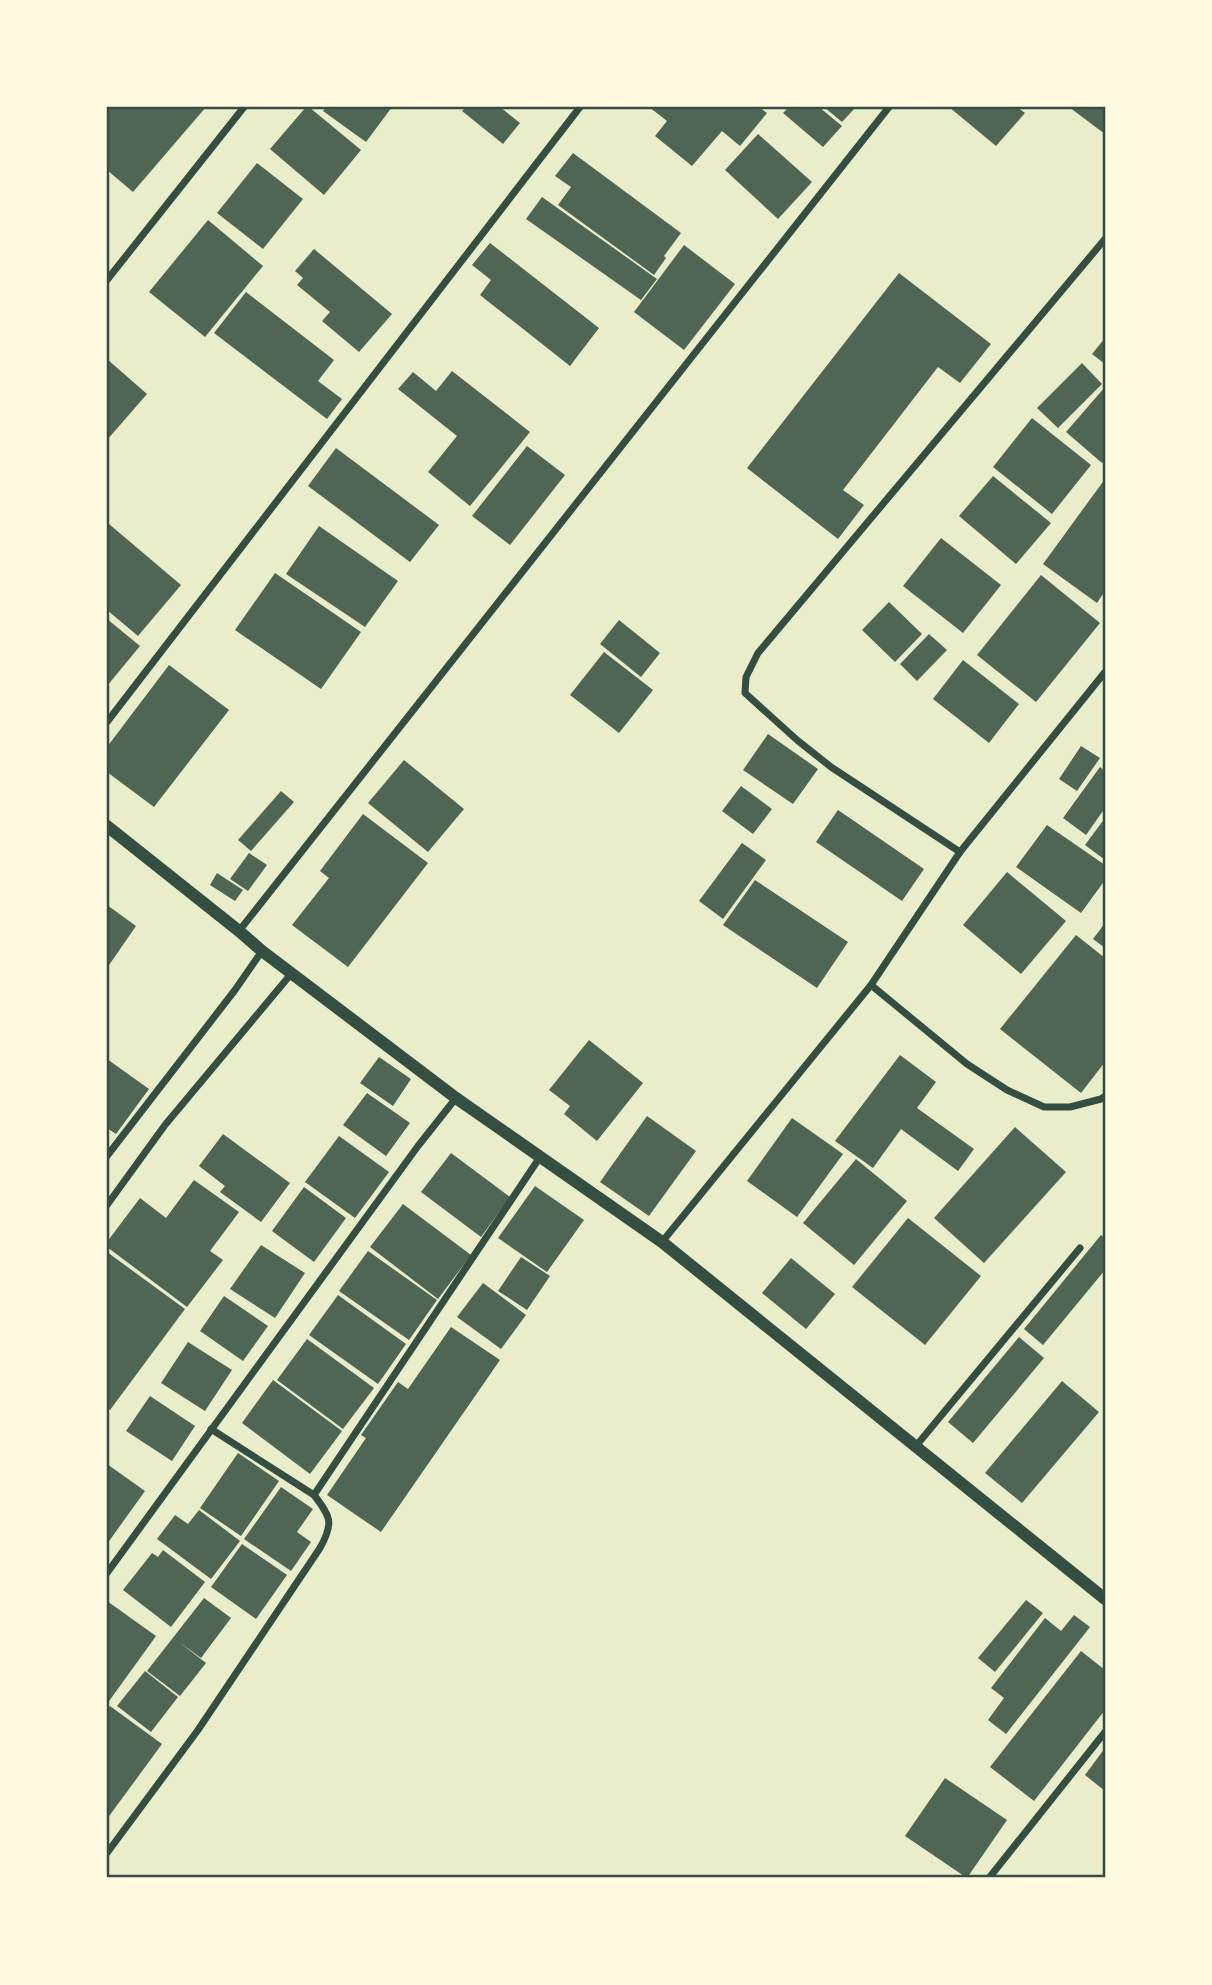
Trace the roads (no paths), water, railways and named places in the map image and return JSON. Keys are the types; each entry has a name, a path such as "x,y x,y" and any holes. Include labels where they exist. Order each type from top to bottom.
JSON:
{"street":[{"path":"107,280 244,107"},
{"path":"107,722 580,107"},
{"path":"239,931 889,107"},
{"path":"961,852 831,767 797,740 745,693 746,677 758,653 1105,239"},
{"path":"662,1242 871,985 961,852 1105,672"},
{"path":"107,826 291,974 456,1098 662,1242 1105,1600"},
{"path":"107,1156 262,951"},
{"path":"107,1205 165,1125 291,974"},
{"path":"871,985 967,1064 1007,1090 1044,1107 1070,1107 1105,1096"},
{"path":"107,1573 410,1157 456,1098"},
{"path":"314,1496 540,1157"},
{"path":"916,1446 1080,1248"},
{"path":"107,1853 198,1730 330,1530 327,1511 314,1496 211,1429"},
{"path":"989,1878 1105,1732"}]}
